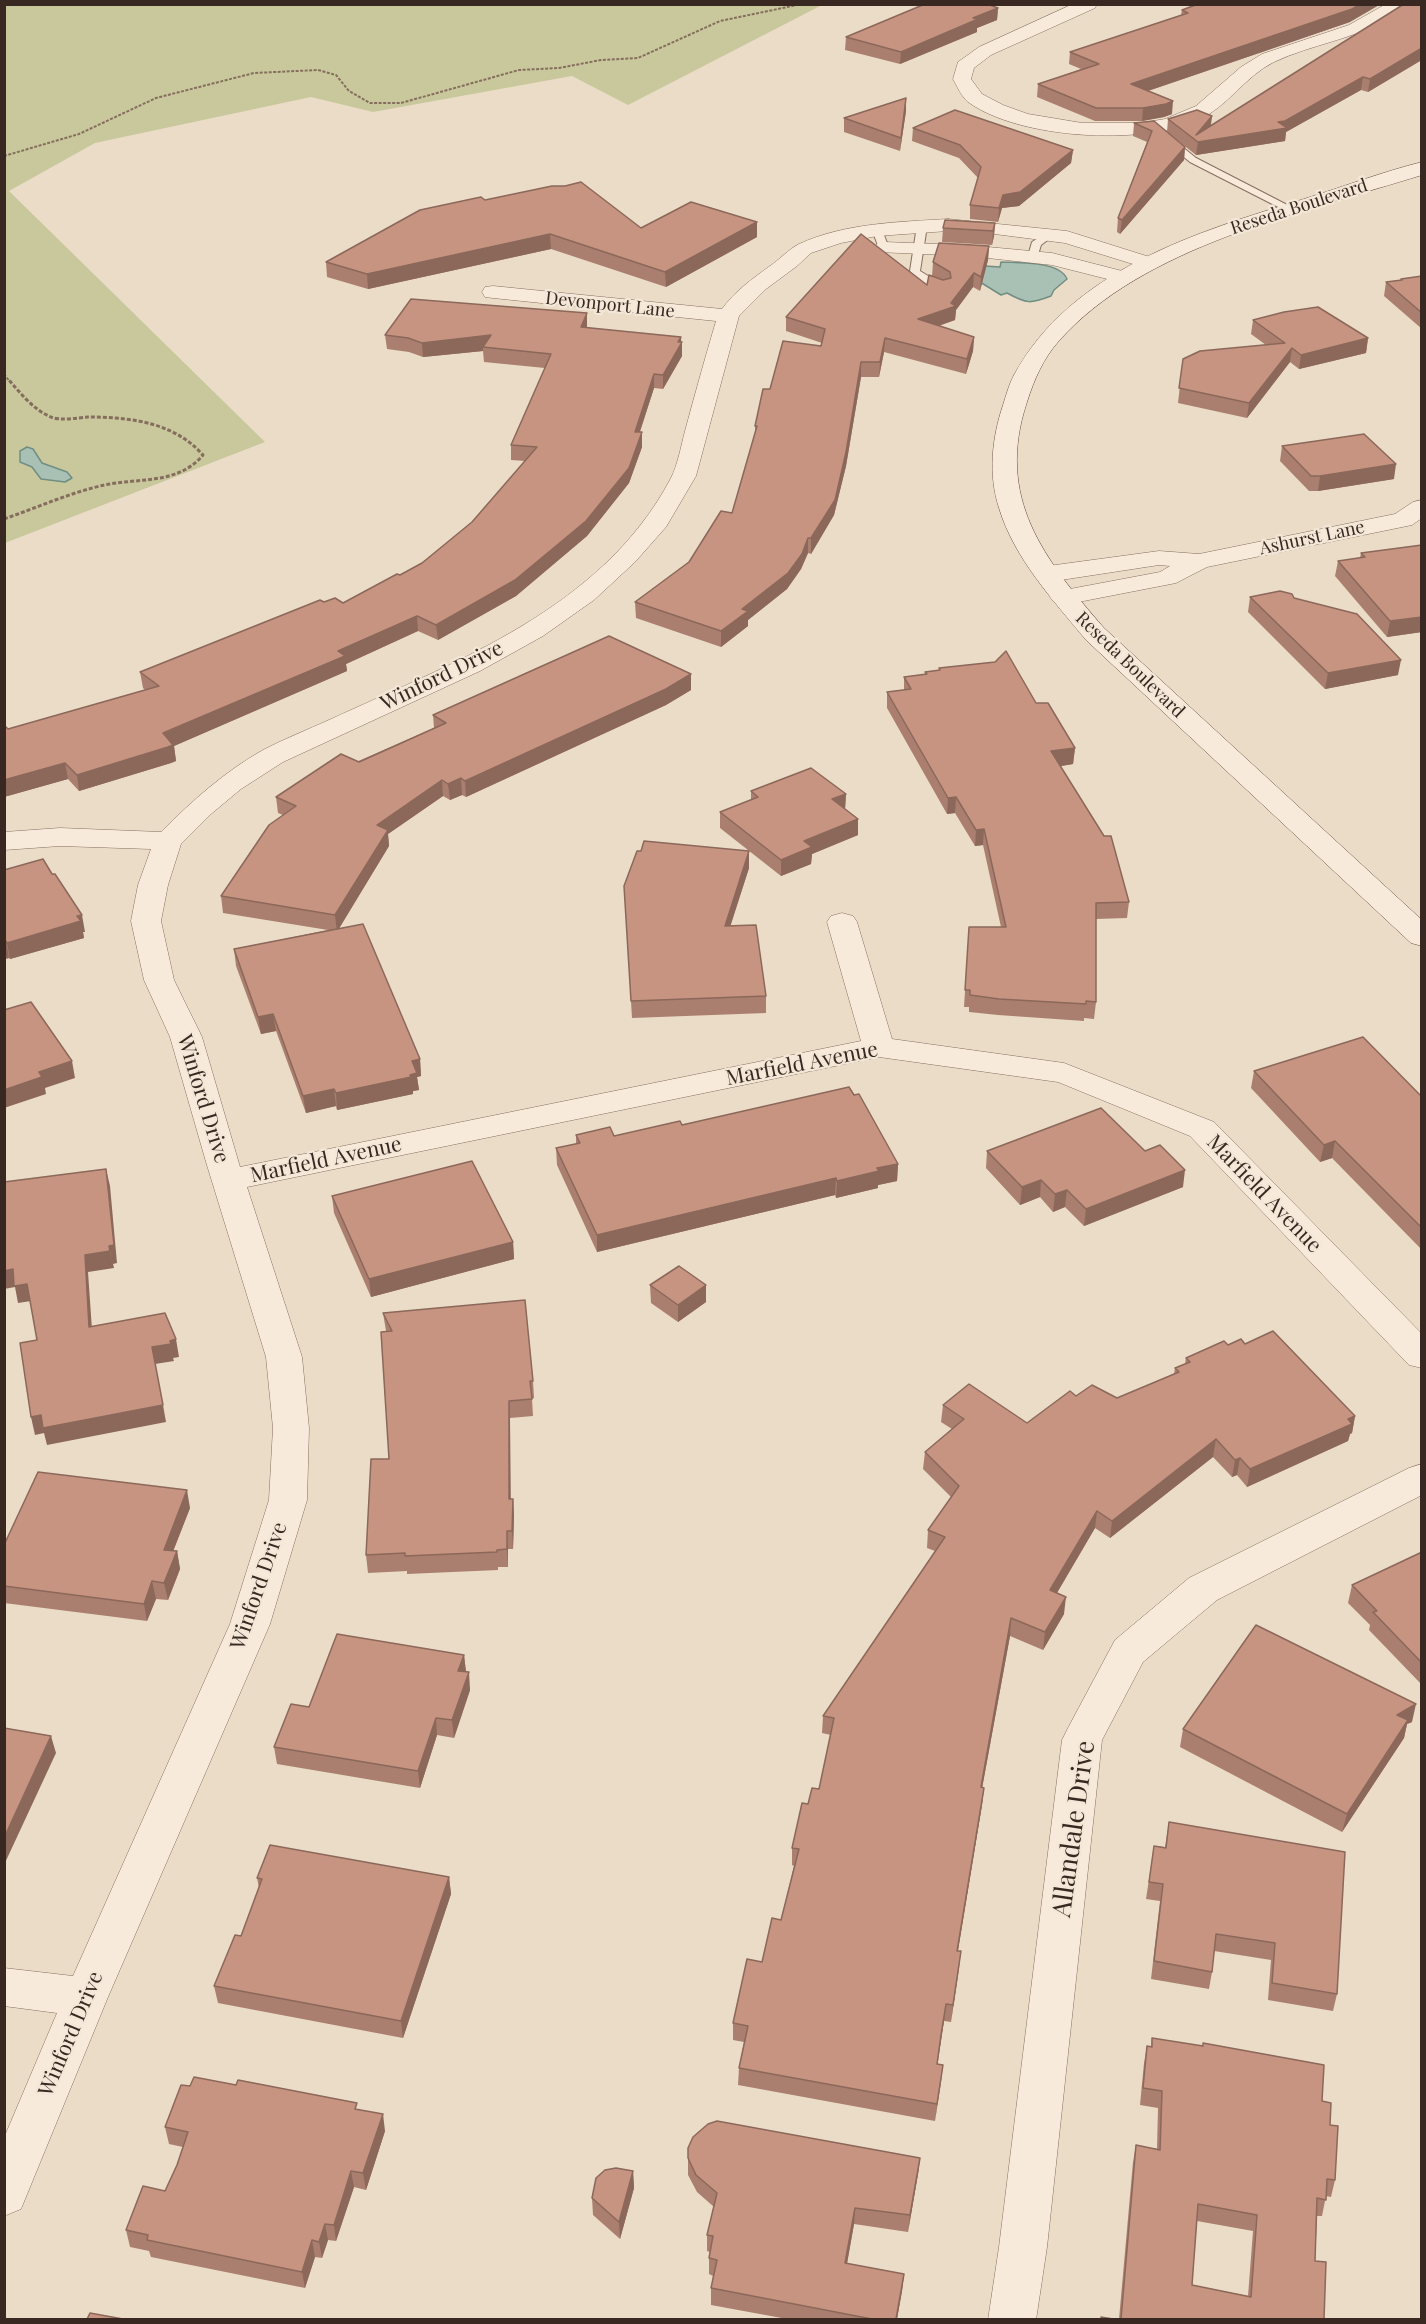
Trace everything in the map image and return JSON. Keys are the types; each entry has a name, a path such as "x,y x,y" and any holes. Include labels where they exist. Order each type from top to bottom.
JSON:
{"street":[{"path":"1089,4 985,51 965,66 962,80 972,97 1005,113 1052,125 1102,131 1152,127 1191,117 1214,102 1247,70 1261,62 1285,51 1355,28 1399,4"},
{"name":"Reseda Boulevard","path":"1422,168 1222,232 1149,263 1090,301 1062,325 1026,374 1013,400 1006,434 1004,466 1007,492 1014,517 1027,545 1062,597 1095,634 1422,937"},
{"name":"Winford Drive","path":"4,2194 86,1997 250,1624 288,1500 291,1428 284,1357 186,1037 159,980 146,921 153,885 168,842 201,808 231,783 273,756 471,665 534,631 585,595 626,556 657,522 684,476 728,316 737,303 758,284 790,262 826,260 922,226 980,227 1049,234 1067,237 1149,263"},
{"name":"Winford Drive","path":"880,239 919,248 1033,256 1071,262 1124,278"},
{"name":"Devonport Lane","path":"493,292 728,316"},
{"name":"Ashurst Lane","path":"1048,574 1159,558 1199,561 1402,520 1422,507"},
{"name":"Ashurst Lane","path":"1062,597 1167,578 1199,561"},
{"path":"4,841 60,837 168,842"},
{"path":"842,922 879,1047"},
{"name":"Marfield Avenue","path":"228,1180 879,1047 1064,1073 1202,1129 1422,1356"},
{"name":"Allandale Drive","path":"1012,2319 1023,2247 1082,1740 1129,1650 1203,1589 1422,1478"},
{"path":"4,1987 86,1997"}],"lane":[{"path":"1152,127 1193,160 1292,210"},
{"path":"922,226 915,271 918,276 944,290"},
{"path":"1033,256 1036,244 1049,234"}],"path":[{"path":"4,156 79,134 156,98 254,73 318,70 336,75 349,91 370,103 401,103 519,70 559,68 601,60 638,58 720,21 802,4"},
{"path":"4,374 15,388 53,418 119,417 150,422 194,446 203,455 198,464 174,474 141,482 103,485 4,519"}],"green space":[{"path":"5,5 822,5 628,105 572,76 373,112 311,97 95,143 9,191 265,442 5,543"}],"shaded area":[{"path":"1001,262 1048,266 1063,273 1067,279 1054,290 1051,296 1029,302 1007,293 1001,295 972,277 985,266 1000,267"},
{"path":"27,447 33,449 42,463 67,472 72,478 65,482 41,479 32,467 20,462 20,451"}],"building":[{"path":"925,4 987,4 998,8 901,52 846,37"},
{"path":"1198,4 1361,4 1131,84 1173,101 1166,104 1143,108 1096,108 1038,84 1099,64 1070,52 1188,13 1182,10"},
{"path":"1404,4 1422,4 1422,48 1370,79 1363,77 1285,121 1278,122 1287,128 1198,142 1168,119 1197,110 1212,116 1196,135"},
{"path":"906,98 901,138 844,118"},
{"path":"955,110 1073,150 1020,192 1003,195 999,208 970,205 981,167 960,145 913,128"},
{"path":"1154,121 1185,147 1122,220 1118,218 1152,131 1134,123"},
{"path":"581,182 641,228 691,202 757,222 665,272 550,234 367,274 326,262 420,210 481,197 485,200"},
{"path":"945,220 995,223 993,231 943,228"},
{"path":"861,234 927,285 929,275 943,280 951,278 950,272 933,262 939,243 989,246 981,277 974,273 951,303 956,306 918,319 974,337 967,359 885,338 880,362 861,362 846,452 835,500 811,538 808,538 802,554 788,573 742,609 748,611 721,631 635,602 689,562 721,511 732,513 757,426 755,426 763,389 770,389 783,341 821,346 825,329 786,317"},
{"path":"1422,276 1422,313 1386,282"},
{"path":"411,299 587,313 581,327 681,337 678,342 682,342 663,375 654,374 635,432 642,432 629,468 586,521 515,580 436,625 417,616 338,651 345,656 163,733 173,745 77,775 65,763 4,780 4,725 8,729 159,686 140,672 320,600 324,602 335,598 343,603 397,574 400,575 422,563 472,522 537,447 511,445 551,354 483,347 491,335 422,343 408,338 385,335"},
{"path":"1318,307 1368,338 1301,355 1292,348 1249,403 1179,388 1183,359 1200,351 1285,343 1253,320"},
{"path":"1364,434 1396,464 1311,476 1282,446"},
{"path":"1422,545 1422,617 1390,621 1338,561 1365,557 1361,553"},
{"path":"1280,591 1292,594 1294,598 1357,614 1401,660 1328,673 1250,597"},
{"path":"609,636 691,674 666,689 465,781 461,778 448,784 442,780 377,825 388,830 335,915 221,896 269,825 296,806 276,797 341,754 359,762 446,723 433,715"},
{"path":"1006,651 1036,703 1048,703 1075,748 1051,751 1104,836 1111,836 1129,902 1096,903 1096,1002 1086,1001 1086,1004 999,999 970,995 970,990 965,990 969,927 1006,927 984,829 976,830 956,797 948,798 887,692 911,689 904,677 927,674 925,672 940,670 939,668 995,662"},
{"path":"811,768 846,794 832,799 858,819 804,841 812,847 781,860 720,812 758,797 751,791"},
{"path":"644,841 749,851 725,926 756,925 766,996 631,1001 624,886 637,851 641,851"},
{"path":"43,859 82,915 77,916 81,921 7,943 4,941 4,870"},
{"path":"363,924 420,1059 412,1061 417,1073 410,1075 411,1077 336,1093 334,1089 303,1096 273,1014 258,1017 234,949"},
{"path":"31,1002 72,1061 39,1072 42,1077 4,1090 4,1010"},
{"path":"1363,1037 1422,1097 1422,1228 1335,1141 1324,1145 1254,1071"},
{"path":"849,1087 854,1095 859,1094 898,1164 837,1181 836,1178 597,1235 556,1148 580,1143 576,1135 610,1127 614,1136 680,1121 682,1125"},
{"path":"1101,1108 1145,1151 1160,1145 1185,1170 1086,1209 1067,1190 1055,1194 1041,1180 1022,1187 987,1151"},
{"path":"472,1161 513,1242 369,1279 332,1196"},
{"path":"106,1169 114,1245 109,1246 110,1251 85,1255 89,1327 165,1313 176,1339 170,1341 171,1344 152,1347 163,1405 43,1428 41,1415 31,1417 20,1343 37,1340 27,1284 14,1286 13,1269 4,1271 4,1182"},
{"path":"679,1266 706,1285 678,1305 650,1285"},
{"path":"525,1300 533,1381 530,1381 532,1399 509,1401 509,1499 513,1499 512,1531 507,1531 507,1549 497,1550 497,1552 405,1556 405,1553 366,1555 371,1459 389,1459 381,1332 392,1331 383,1313"},
{"path":"1273,1331 1355,1416 1348,1419 1352,1424 1250,1469 1240,1458 1235,1460 1216,1439 1112,1521 1097,1511 1050,1590 1066,1597 1045,1632 1011,1618 981,1787 984,1788 957,1951 961,1951 953,2005 946,2004 941,2035 937,2064 943,2065 937,2104 739,2068 748,2026 733,2023 747,1959 762,1962 772,1918 781,1920 799,1849 792,1848 802,1803 808,1804 812,1788 819,1789 834,1718 823,1716 945,1537 928,1530 959,1486 925,1452 964,1419 943,1405 969,1384 1027,1423 1070,1391 1076,1396 1092,1385 1117,1398 1179,1372 1175,1368 1190,1362 1186,1358 1224,1341 1228,1345 1241,1339 1245,1344"},
{"path":"38,1472 187,1490 164,1550 177,1551 164,1583 152,1581 144,1604 4,1586 4,1545"},
{"path":"1422,1552 1422,1663 1373,1612 1377,1611 1352,1585"},
{"path":"1256,1625 1416,1704 1397,1715 1408,1720 1347,1814 1183,1729"},
{"path":"337,1634 464,1655 458,1671 469,1672 452,1720 436,1718 418,1771 274,1747 291,1704 309,1707"},
{"path":"4,1728 51,1736 4,1838"},
{"path":"1169,1822 1345,1852 1337,1994 1272,1983 1275,1943 1216,1934 1212,1972 1154,1961 1163,1884 1149,1882 1154,1846 1166,1848"},
{"path":"270,1845 449,1877 401,2021 214,1986 235,1935 241,1936 262,1879 257,1878"},
{"path":"1152,2038 1203,2046 1203,2043 1324,2065 1322,2101 1331,2103 1330,2125 1338,2126 1335,2180 1327,2179 1326,2200 1317,2198 1315,2261 1326,2262 1324,2319 1121,2319 1136,2145 1160,2150 1162,2091 1143,2088 1147,2046 1152,2047","holes":["1198,2204 1257,2215 1251,2297 1192,2285"]},
{"path":"194,2077 236,2085 238,2080 357,2103 355,2109 383,2114 363,2173 351,2171 334,2225 325,2224 319,2242 312,2240 302,2272 147,2240 148,2235 126,2230 143,2186 165,2191 177,2165 188,2132 165,2127 181,2085 190,2086"},
{"path":"717,2121 920,2158 910,2215 855,2208 845,2263 904,2274 896,2319 872,2319 711,2288 717,2260 709,2258 713,2236 707,2235 717,2193 696,2175 688,2158 688,2148 693,2137 708,2124"},
{"path":"616,2168 633,2171 619,2222 592,2198 596,2178 605,2170"},
{"path":"90,2313 123,2319 87,2319"}]}
